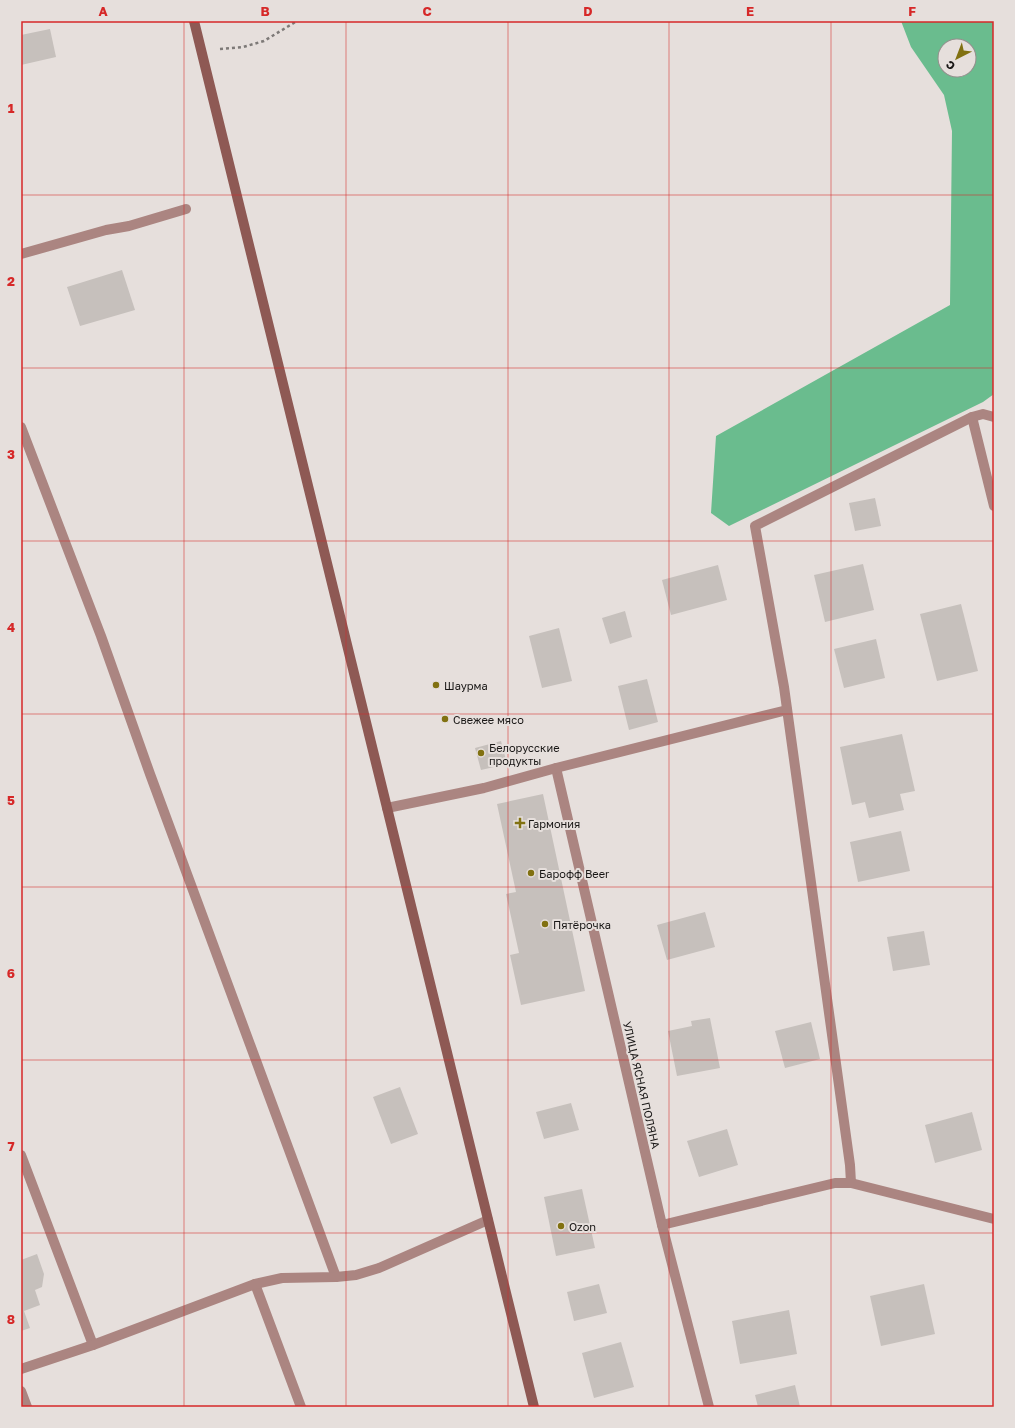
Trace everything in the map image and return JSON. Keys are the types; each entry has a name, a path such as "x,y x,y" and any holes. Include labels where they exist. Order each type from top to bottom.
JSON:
{"main road":[{"path":"194,21 534,1407"}],"lane":[{"path":"21,254 106,230 129,226 186,209"},
{"path":"851,1183 850,1164 784,687 755,526 972,417 983,414 994,417"},
{"path":"972,417 994,506"},
{"path":"21,428 101,636 150,774 336,1277"},
{"path":"387,808 484,788 556,768 787,710"},
{"name":"УЛИЦА ЯСНАЯ ПОЛЯНА","path":"556,768 662,1225 709,1407"},
{"path":"21,1156 93,1345"},
{"path":"662,1225 835,1183 851,1183 994,1219"},
{"path":"21,1369 93,1345 256,1284 282,1278 356,1275 378,1268 488,1220"},
{"path":"256,1284 301,1407"},
{"path":"21,1391 27,1407"}],"path":[{"path":"201,51 243,48 264,41 297,21"}],"green space":[{"path":"901,21 994,21 994,394 983,402 729,526 711,513 716,436 950,305 952,131 944,95 911,47"}],"building":[{"path":"50,29 56,57 21,65 21,35"},
{"path":"122,270 135,310 80,326 67,287"},
{"path":"875,498 881,526 855,531 849,503"},
{"path":"863,564 874,610 825,622 814,575"},
{"path":"718,565 727,600 671,615 662,580"},
{"path":"961,604 978,671 937,681 920,614"},
{"path":"625,611 632,637 610,644 602,618"},
{"path":"559,628 572,681 542,688 529,636"},
{"path":"876,639 885,678 844,688 834,649"},
{"path":"647,679 658,722 629,730 618,686"},
{"path":"902,734 915,791 900,794 904,810 869,818 865,802 852,805 840,747"},
{"path":"501,741 507,764 481,770 475,748"},
{"path":"543,794 585,991 521,1005 510,955 519,953 506,894 516,892 497,804"},
{"path":"901,831 910,871 858,882 850,842"},
{"path":"705,912 715,947 667,960 657,925"},
{"path":"924,931 930,965 893,971 887,937"},
{"path":"710,1018 720,1068 677,1076 668,1031 692,1026 691,1021"},
{"path":"811,1022 820,1059 785,1068 775,1031"},
{"path":"400,1087 418,1134 391,1144 373,1097"},
{"path":"571,1103 579,1130 544,1139 536,1112"},
{"path":"972,1112 982,1150 935,1163 925,1125"},
{"path":"727,1129 738,1165 699,1177 687,1141"},
{"path":"582,1189 595,1248 556,1256 544,1197"},
{"path":"37,1254 44,1274 42,1287 35,1290 40,1305 24,1311 30,1328 21,1331 21,1260"},
{"path":"599,1284 607,1313 574,1321 567,1292"},
{"path":"924,1284 935,1334 881,1346 870,1296"},
{"path":"789,1310 797,1354 740,1364 732,1321"},
{"path":"621,1342 634,1387 594,1398 582,1353"},
{"path":"795,1385 800,1407 758,1407 755,1395"}],"place":[{"name":"Шаурма","path":"436,685"},
{"name":"Свежее мясо","path":"445,719"},
{"name":"Белорусские продукты","path":"481,753"},
{"name":"Гармония","path":"520,823"},
{"name":"Барофф Beer","path":"531,873"},
{"name":"Пятёрочка","path":"545,924"},
{"name":"Ozon","path":"561,1226"}]}
